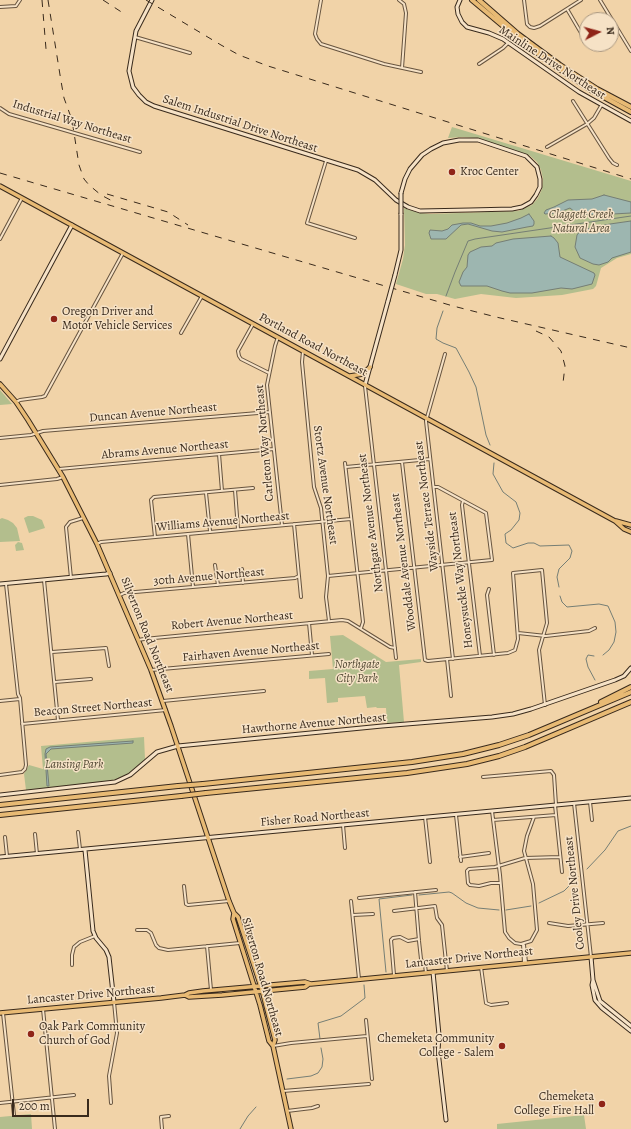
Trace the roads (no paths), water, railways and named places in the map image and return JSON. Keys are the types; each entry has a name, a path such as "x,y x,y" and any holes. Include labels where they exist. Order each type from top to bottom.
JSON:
{"highway":[{"path":"472,0 509,32 549,62 585,86 631,112"},
{"path":"479,0 518,34 560,65 597,89 631,107"},
{"path":"543,729 567,716 631,687"},
{"path":"0,805 448,757 494,747 543,729 631,692"},
{"path":"0,816 206,793 407,773 467,764 499,756 525,747 631,702"}],"main road":[{"name":"Portland Road Northeast","path":"0,186 615,521 624,529 631,532"},
{"path":"350,376 362,374 370,367"},
{"name":"Silverton Road Northeast","path":"0,384 16,402 59,469 110,572 151,670 166,710 229,901 234,913 238,917 262,988 275,1040 273,1046"},
{"name":"Portland Road Northeast","path":"615,521 631,525"},
{"name":"Silverton Road Northeast","path":"234,913 233,919 255,989 269,1041 273,1046 291,1129"},
{"name":"Lancaster Drive Northeast","path":"185,995 189,997 197,997 262,988 305,987 310,984 631,953"},
{"name":"Lancaster Drive Northeast","path":"2,1013 185,995 189,993 212,990 255,989"},
{"path":"197,997 201,994 211,993 212,990"}],"street":[{"path":"0,8 18,4 20,0"},
{"name":"Salem Industrial Drive Northeast","path":"152,0 137,28 129,66 133,87 146,102 156,107 364,173 376,180 394,199 406,206 423,211 512,209 522,207 531,202 537,193 540,180 537,166 526,156 478,140 464,139 437,145 417,160 407,176 401,193 401,214 401,250 396,275 370,367"},
{"path":"321,0 315,31 318,42 372,60 421,72"},
{"path":"399,0 404,4 406,13 402,68"},
{"name":"Mainline Drive Northeast","path":"460,0 457,10 464,24 472,29 497,36 554,76 601,106 631,121"},
{"path":"524,0 526,21 530,28 538,27 581,0"},
{"path":"600,0 631,51"},
{"path":"567,9 579,29"},
{"path":"134,37 190,53"},
{"path":"479,64 508,43"},
{"path":"573,101 611,161 617,165"},
{"path":"547,147 587,124 594,118 601,106"},
{"name":"Industrial Way Northeast","path":"0,108 9,114 140,152"},
{"path":"326,160 307,223 355,238"},
{"path":"0,239 22,198"},
{"path":"0,359 72,226"},
{"path":"16,402 45,396 122,253"},
{"path":"181,333 202,296"},
{"path":"253,324 238,351 239,356 241,359 269,373"},
{"name":"Carleton Way Northeast","path":"278,337 267,385 282,525"},
{"name":"Stortz Avenue Northeast","path":"303,351 302,364 314,487 320,505 328,576 326,597 329,621"},
{"name":"Wayside Terrace Northeast","path":"445,354 426,418 453,659"},
{"path":"365,385 370,367"},
{"name":"Northgate Avenue Northeast","path":"365,385 396,658"},
{"name":"Duncan Avenue Northeast","path":"0,438 31,435 43,431 270,412"},
{"name":"Abrams Avenue Northeast","path":"59,469 274,449"},
{"path":"219,454 222,491"},
{"path":"346,467 430,459"},
{"name":"Wooddale Avenue Northeast","path":"402,462 425,660 447,660"},
{"path":"345,463 363,624 361,628"},
{"path":"0,485 57,480 63,477"},
{"path":"328,576 492,560 486,513 438,487 433,487"},
{"path":"155,537 152,498 253,488"},
{"path":"235,490 238,529"},
{"path":"206,493 210,532"},
{"name":"Honeysuckle Way Northeast","path":"463,501 462,505 480,656"},
{"path":"71,578 66,526 70,522 84,517"},
{"name":"Williams Avenue Northeast","path":"97,544 101,542 352,519"},
{"path":"294,524 301,597"},
{"path":"188,534 193,587"},
{"path":"216,565 218,585"},
{"path":"242,569 243,583"},
{"path":"451,696 447,660 508,654 515,650 518,643 518,633 513,573 542,570 547,623 539,650 545,705"},
{"path":"0,584 71,578 106,574 110,572"},
{"name":"30th Avenue Northeast","path":"120,595 295,578 299,576"},
{"path":"44,580 58,720"},
{"path":"0,775 19,773 24,770 26,765 20,699 18,694 6,584"},
{"path":"489,589 487,595 494,655"},
{"name":"Robert Avenue Northeast","path":"138,640 346,620 390,647 395,648"},
{"path":"309,623 312,655"},
{"path":"518,633 543,636 589,631 595,628"},
{"path":"52,652 106,648 109,666"},
{"name":"Fairhaven Avenue Northeast","path":"151,670 329,654"},
{"name":"Hawthorne Avenue Northeast","path":"0,795 115,782 130,774 157,752 178,746 513,714 545,705 615,680 624,676 631,669"},
{"path":"55,682 91,679"},
{"path":"162,701 264,692"},
{"path":"0,701 20,699"},
{"name":"Beacon Street Northeast","path":"22,724 166,710"},
{"path":"484,778 551,771 554,775 556,815 562,872"},
{"name":"Fisher Road Northeast","path":"0,857 631,798"},
{"path":"590,802 592,820"},
{"name":"Cooley Drive Northeast","path":"574,803 593,980 600,1001 631,1026"},
{"path":"492,811 505,932 513,942 523,944 533,938 537,933 538,926 533,884 524,851 525,842 534,817"},
{"path":"456,814 461,861"},
{"path":"493,820 556,815"},
{"path":"425,817 430,862"},
{"path":"343,825 345,848"},
{"path":"78,832 80,850"},
{"path":"35,834 37,854"},
{"path":"5,837 7,856"},
{"path":"85,850 95,936 106,950 109,957 114,1002 117,1033 109,1078 111,1102"},
{"path":"460,856 489,853"},
{"path":"500,883 490,883 479,886 470,885 468,883 466,872 469,869 498,866 525,858 560,856"},
{"path":"184,886 186,904 188,905 229,901"},
{"path":"359,898 436,890"},
{"path":"415,892 421,958 425,965 426,973"},
{"path":"351,901 359,979"},
{"path":"394,911 435,906 436,918 442,925 447,971"},
{"path":"353,915 373,914"},
{"path":"549,923 568,926 603,923"},
{"path":"137,930 147,930 151,933 156,945 160,948 168,950 241,943"},
{"path":"72,965 72,954 74,947 80,942 95,936"},
{"path":"394,976 391,940 393,938 400,937 408,941 419,939"},
{"path":"523,944 525,963"},
{"path":"207,946 212,990"},
{"path":"482,967 486,1003 491,1005 507,1003"},
{"path":"433,972 439,1036 438,1048 446,1120"},
{"name":"Cooley Drive Northeast","path":"593,980 593,994 596,1002 631,1031"},
{"path":"43,1009 55,1129"},
{"path":"2,1013 14,1115"},
{"path":"366,1020 372,1079"},
{"path":"273,1046 367,1036"},
{"path":"283,1091 369,1084"},
{"path":"0,1103 74,1095"},
{"path":"288,1112 318,1106"},
{"path":"162,1129 161,1117 169,1116"}],"water":[{"path":"604,195 631,202 631,213 595,215 576,213 570,208 557,213 544,213 546,210 568,200 592,199"},
{"path":"529,214 534,221 533,226 502,232 492,231 468,224 461,225 446,239 431,239 429,233 430,230 442,231 448,229 452,225 463,223 491,226 507,223"},
{"path":"631,221 631,252 612,258 608,262 599,265 580,258 575,247 577,235 581,230"},
{"path":"551,236 558,243 560,257 594,273 595,275 592,284 572,289 561,288 532,293 510,293 487,286 461,286 459,282 467,267 468,255 470,252 481,247 492,246 496,243 513,239"},
{"path":"133,741 133,743 51,749 46,754 49,786 47,786 45,754 46,749 50,747"}],"waterway":[{"path":"446,296 468,241 631,216"},
{"path":"443,311 437,328 436,339 456,348 469,372 476,387 486,435 490,445"},
{"path":"494,463 493,474 503,492 516,502 520,513 519,520 511,530 505,534 506,543 513,548 528,543 534,543 540,546 569,545 572,551 570,558 559,569 557,577 559,587"},
{"path":"560,596 562,602 567,607 599,604 608,606 615,622 616,632 614,642 609,650 603,655"},
{"path":"594,656 588,655 586,659 588,667 595,680"},
{"path":"587,869 605,850 618,831 631,826"},
{"path":"539,903 564,891 578,877"},
{"path":"419,895 449,892 466,903 478,908 499,910"},
{"path":"386,972 379,899 412,895"},
{"path":"506,910 531,906"},
{"path":"320,1039 318,1023 341,1016 365,998 364,985"},
{"path":"287,1079 311,1076 318,1073 322,1067 323,1059 321,1048"},
{"path":"240,1129 256,1107"}],"railway":[{"path":"42,0 46,49"},
{"path":"48,0 64,98 72,120 79,165 84,179 89,185 101,195 116,203"},
{"path":"103,0 123,13"},
{"path":"146,0 239,55 268,66 631,179"},
{"path":"0,173 453,306 631,348"},
{"path":"107,194 168,212 188,225"},
{"path":"536,331 549,337 561,351 565,366 563,383"}],"place":[{"name":"Kroc Center","path":"452,172"},
{"name":"Oregon Driver and Motor Vehicle Services","path":"54,319"},
{"name":"Oak Park Community Church of God","path":"31,1034"},
{"name":"Chemeketa Community College - Salem","path":"502,1046"},
{"name":"Chemeketa College Fire Hall","path":"602,1104"}],"park label":[{"name":"Claggett Creek Natural Area","path":"581,222"},
{"name":"Northgate City Park","path":"357,672"},
{"name":"Lansing Park","path":"74,765"}]}
